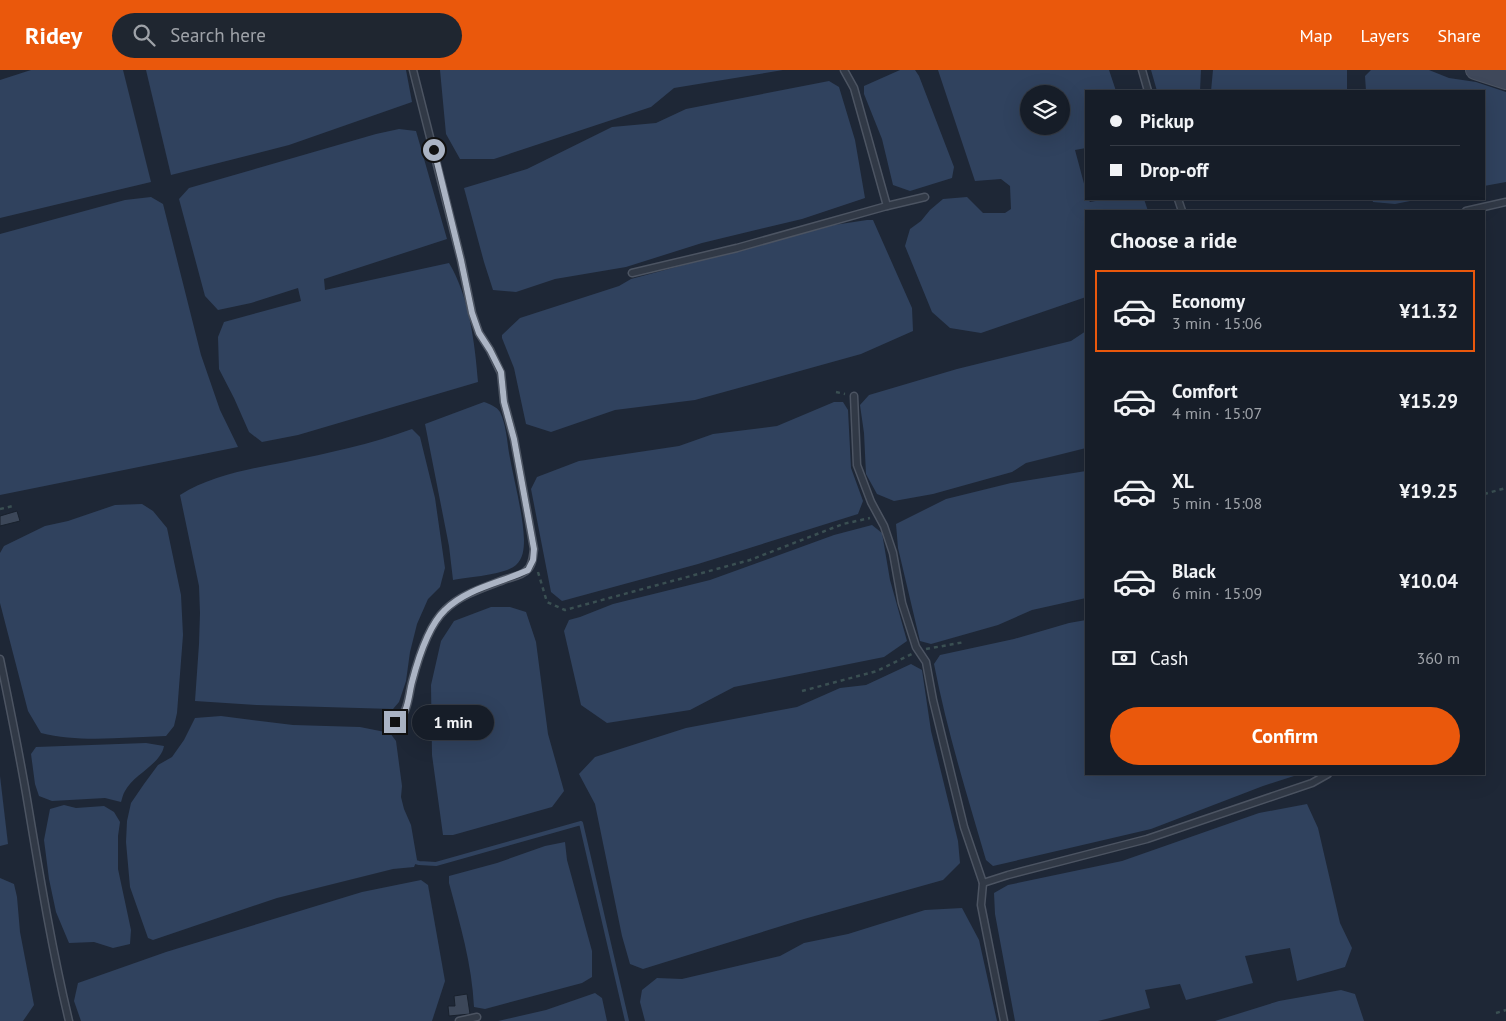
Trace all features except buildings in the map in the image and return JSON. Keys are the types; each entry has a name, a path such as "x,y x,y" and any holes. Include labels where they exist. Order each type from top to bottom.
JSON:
{"main road":[{"path":"1475,70 1506,80"}],"lane":[{"path":"395,722 401,719 407,708 412,682 431,629 445,610 479,589 528,570 533,560 534,549 514,439 504,402 501,372 479,333 472,313 461,260 413,70"},
{"path":"844,70 854,88 887,206"},
{"path":"1142,70 1148,90"},
{"path":"632,273 737,248 925,197"},
{"path":"1470,210 1506,202"},
{"path":"854,396 857,465 870,502 884,526 893,553 902,603 916,647 926,662 933,700 964,827 984,883 981,905 1004,1021"},
{"path":"0,659 16,735 47,916 69,1021"},
{"path":"984,883 1147,838 1312,783 1326,775"},
{"path":"459,1021 477,1017"}],"path":[{"path":"1485,494 1506,488"},
{"path":"0,509 13,506"},
{"path":"530,565 537,571 547,602 565,610 750,560 843,524 878,516"},
{"path":"802,691 878,670 918,650 965,642"},
{"path":"1496,1013 1506,1010"}],"water":[{"path":"31,70 123,70 151,182 0,218 0,80"},
{"path":"146,70 406,70 412,102 289,145 171,175"},
{"path":"440,70 783,70 674,88 651,107 494,159 460,159 446,134"},
{"path":"900,70 915,70 919,76 954,167 952,178 910,191 893,185 882,139 864,94 864,86"},
{"path":"938,70 1109,70 1116,90 1085,90 1085,148 1075,150 1085,187 1085,200 1090,202 1101,200 1144,200 1148,210 1085,210 1085,297 981,333 950,328 932,312 905,246 910,229 943,199 967,197 983,213 1005,213 1011,209 1010,186 1001,179 975,181"},
{"path":"1151,70 1201,70 1200,90 1157,90"},
{"path":"1213,70 1347,70 1347,90 1211,90"},
{"path":"1371,70 1429,70 1449,78 1476,82 1506,92 1506,182 1485,186 1485,90 1366,90 1365,76"},
{"path":"829,81 839,87 855,140 865,198 802,219 702,243 626,267 555,279 516,292 493,290 464,188 527,169 612,127 656,123 686,109"},
{"path":"399,129 416,131 447,239 324,279 325,290 449,263 462,290 470,320 478,382 298,435 262,442 249,432 219,369 218,337 224,322 301,301 298,288 251,303 218,310 205,296 179,199 189,188"},
{"path":"151,197 163,204 201,355 220,410 238,447 0,495 0,234 125,200"},
{"path":"1372,200 1415,200 1395,204 1373,202"},
{"path":"873,220 912,308 913,331 861,354 695,400 615,410 551,432 526,424 514,368 502,338 502,335 520,318 619,286 631,279 834,225"},
{"path":"1085,332 1085,448 1026,463 1012,472 933,494 894,501 877,494 866,474 864,433 860,405 869,395 957,369 1071,341"},
{"path":"484,402 499,410 504,422 522,519 524,540 522,557 516,565 504,571 453,580 449,546 425,424"},
{"path":"834,402 843,402 848,410 851,468 863,501 858,514 698,564 562,601 551,592 531,489 537,477 579,461 679,446 713,434 777,426"},
{"path":"412,429 420,437 435,498 445,568 440,587 428,599 417,624 410,652 406,681 399,702 393,709 256,705 195,701 199,644 199,586 180,495 205,482 232,474 350,448"},
{"path":"1085,471 1085,598 1032,610 998,625 931,644 920,641 898,548 896,524 946,499 1011,483"},
{"path":"142,504 153,511 167,528 181,595 183,635 177,713 174,726 166,736 87,739 41,733 28,711 0,603 0,553 4,546 45,526 68,521 115,505"},
{"path":"872,525 882,533 890,580 907,641 884,657 734,687 690,710 607,723 581,705 564,631 569,620 613,604 710,580 834,535"},
{"path":"491,607 510,607 526,612 536,642 548,734 564,791 552,807 453,835 443,835 432,755 431,685 441,641 454,621"},
{"path":"1085,620 1085,775 1297,775 1151,829 993,866 986,860 951,738 934,664 940,655 1014,639"},
{"path":"911,664 922,670 931,731 958,841 960,863 943,880 804,919 643,969 630,964 622,936 595,804 579,774 595,757 686,728 797,707 840,688 866,685"},
{"path":"221,716 293,725 360,727 390,733 396,741 402,786 401,797 411,825 417,860 414,867 393,869 277,898 153,940 148,938 130,887 126,842 127,821 131,803 158,765 172,757 184,740 195,718"},
{"path":"146,743 164,746 153,764 129,785 124,792 121,802 105,798 52,801 39,796 35,784 31,754 36,747"},
{"path":"0,776 8,844 0,846"},
{"path":"1307,804 1318,828 1340,923 1352,948 1345,967 1297,981 1290,948 1245,956 1253,983 1186,1000 1180,984 1145,990 1150,1008 1098,1021 1015,1021 995,914 994,893 1008,885 1122,861 1259,813"},
{"path":"64,805 76,808 104,806 114,812 120,822 118,869 131,930 130,944 113,948 94,942 69,943 56,912 44,840 50,809"},
{"path":"565,842 567,860 592,951 592,977 582,983 485,1009 474,1007 468,960 449,883 449,876 497,863 545,846"},
{"path":"0,878 14,884 17,897 20,932 34,1005 23,1021 0,1021"},
{"path":"421,880 428,885 445,981 432,1021 81,1021 74,1001 78,983 166,952 362,892"},
{"path":"962,908 979,940 997,1021 645,1021 640,1002 642,990 657,978 682,979 780,956 804,943 848,934 925,910"},
{"path":"1341,990 1355,994 1364,1021 1215,1021 1279,1001"},
{"path":"595,993 602,998 607,1021 498,1021 546,1010"}],"waterway":[{"path":"412,861 436,864 581,823 627,1021"}],"route":[{"path":"395,722 401,719 407,708 412,682 431,629 445,610 479,589 528,570 533,560 534,549 514,439 504,402 501,372 479,333 472,313 434,150"}]}
